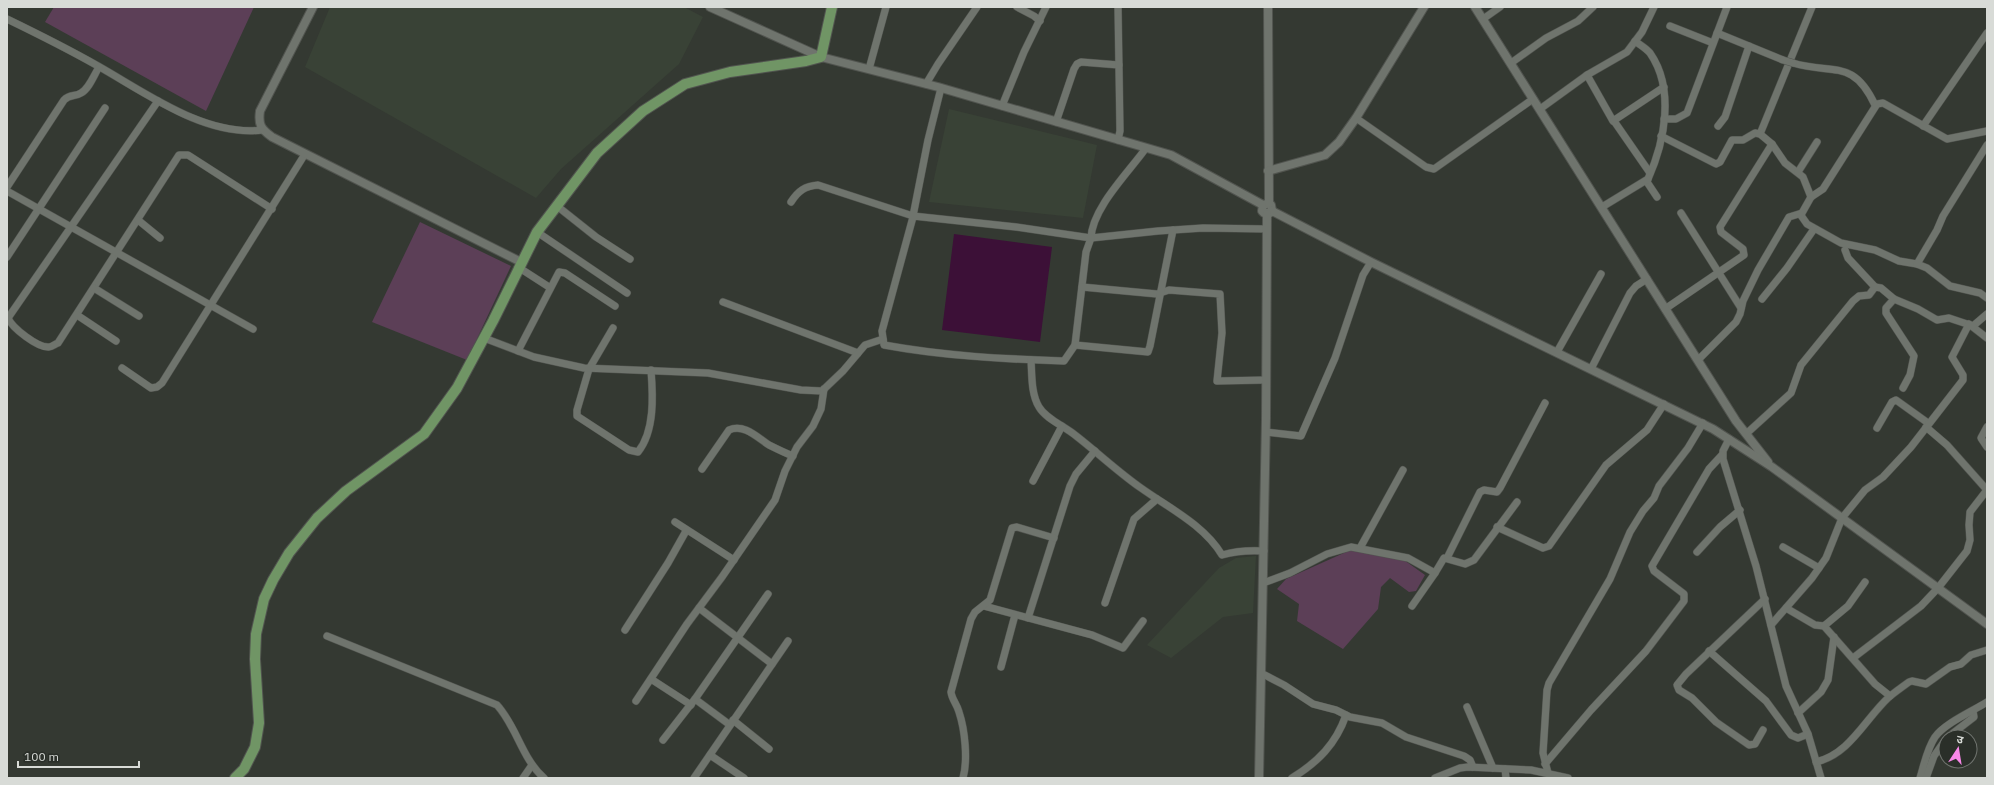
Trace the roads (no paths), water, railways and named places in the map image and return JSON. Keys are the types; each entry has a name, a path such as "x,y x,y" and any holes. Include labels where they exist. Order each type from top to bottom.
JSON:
{"main road":[{"path":"235,778 244,769 255,747 259,723 255,659 256,634 264,599 273,580 289,553 316,518 346,491 424,434 457,388 484,338 536,232 597,153 643,110 685,84 730,72 806,61 821,57 832,7"}],"street":[{"path":"313,7 260,111 259,123 262,130 272,137 520,264 549,287"},
{"path":"710,7 821,57 941,88 1171,154 1268,208 1371,262 1703,423 1772,467 1987,624"},
{"path":"869,69 886,7"},
{"path":"926,84 977,7"},
{"path":"1017,7 1040,21"},
{"path":"1002,106 1024,52 1046,7"},
{"path":"1118,7 1120,131 1118,140"},
{"path":"1259,778 1266,432 1268,7"},
{"path":"1268,170 1325,155 1339,142 1356,118 1424,7"},
{"path":"1475,7 1698,360 1746,434 1772,467"},
{"path":"1483,19 1500,7"},
{"path":"1511,63 1546,38 1578,21 1593,7"},
{"path":"1540,109 1587,75 1627,52 1642,32 1654,7"},
{"path":"1664,119 1676,119 1687,113 1727,7"},
{"path":"1760,134 1812,7"},
{"path":"7,19 47,38 158,101 213,125 236,131 262,130"},
{"path":"1670,26 1713,43"},
{"path":"1717,33 1793,63 1814,68 1844,70 1850,73 1864,87 1875,105"},
{"path":"1923,126 1987,33"},
{"path":"1635,41 1649,51 1656,64 1666,94 1661,136 1647,182 1657,197"},
{"path":"1718,126 1726,117 1749,46"},
{"path":"1056,122 1077,64 1081,62 1119,65"},
{"path":"7,187 64,100 71,95 79,94 86,90 99,67"},
{"path":"1587,75 1612,120 1649,176"},
{"path":"941,88 928,140 913,216 882,331 884,345 920,351 987,358 1064,361 1075,345 1086,252 1097,216 1111,194 1146,148"},
{"path":"1614,121 1664,88"},
{"path":"1356,118 1426,167 1434,169 1533,99"},
{"path":"158,101 8,318 16,329 43,346 50,347 58,343 177,157 183,154 272,209"},
{"path":"1698,360 1732,326 1739,316 1741,308 1758,270 1789,218 1798,215 1811,197 1824,186 1875,105 1883,103 1947,139 1987,131"},
{"path":"7,256 105,108"},
{"path":"1661,136 1716,164 1720,162 1732,140 1743,140 1755,133 1760,134 1772,144 1785,163 1798,172 1804,179 1811,197"},
{"path":"1798,172 1818,142"},
{"path":"1666,308 1744,255 1745,252 1721,232 1720,228 1772,144"},
{"path":"1916,264 1937,230 1943,216 1987,145"},
{"path":"122,368 146,386 151,388 157,387 211,306 305,154"},
{"path":"1602,207 1649,176"},
{"path":"791,202 801,190 818,185 913,216 1016,227 1091,238 1172,230 1267,229"},
{"path":"7,191 69,228 117,252 253,329"},
{"path":"557,206 596,237 630,259"},
{"path":"1680,213 1741,308"},
{"path":"1798,215 1803,221 1814,229 1846,245 1875,250 1900,261 1927,268 1950,286 1980,293 1987,298"},
{"path":"138,220 160,238"},
{"path":"1762,298 1787,268 1814,229"},
{"path":"1075,345 1148,352 1172,230"},
{"path":"536,232 627,293"},
{"path":"1845,250 1848,258 1875,287 1881,288 1894,299 1918,309 1934,320 1949,318 1973,326 1987,314"},
{"path":"1266,432 1301,436 1335,358 1363,275 1371,262"},
{"path":"518,351 549,287 557,273 561,271 615,306"},
{"path":"1557,352 1601,274"},
{"path":"1591,369 1630,293 1647,278"},
{"path":"1082,287 1159,293 1168,290 1220,294 1222,333 1217,381 1266,380"},
{"path":"1746,434 1791,393 1798,370 1804,360 1853,301 1859,296 1869,295 1875,287"},
{"path":"94,288 139,316"},
{"path":"1894,299 1886,308 1886,313 1914,356 1910,375 1903,388"},
{"path":"723,302 858,353"},
{"path":"77,315 116,341"},
{"path":"1969,324 1987,338"},
{"path":"1771,625 1826,558 1842,518 1865,490 1883,477 1911,447 1963,378 1952,357 1969,324"},
{"path":"613,328 589,368 577,410 577,416 628,450 636,452 640,449 648,428 651,405 651,370"},
{"path":"484,338 534,357 589,368 621,371 651,370 708,373 801,390 824,389 843,372 865,345 883,339"},
{"path":"1031,360 1035,400 1040,409 1141,488 1200,530 1217,547 1222,555 1234,551 1264,551"},
{"path":"636,701 775,500 785,471 813,426 821,409 824,389"},
{"path":"1853,658 1921,606 1938,588 1967,550 1970,540 1970,512 1987,490 1927,425 1896,400 1892,402 1876,428"},
{"path":"1412,606 1435,573 1442,560 1447,558 1480,492 1484,490 1497,492 1500,488 1545,403"},
{"path":"1497,527 1543,548 1549,546 1606,465 1647,430 1664,404"},
{"path":"1548,773 1543,748 1547,690 1549,683 1610,579 1630,532 1643,511 1654,498 1659,486 1688,448 1703,423"},
{"path":"1033,481 1062,426"},
{"path":"1987,427 1981,438 1987,448"},
{"path":"702,469 729,430 734,428 752,432 770,445 793,456"},
{"path":"1545,764 1591,710 1646,651 1684,601 1684,594 1654,571 1652,566 1708,469 1722,455 1729,439"},
{"path":"1028,618 1073,480 1095,451"},
{"path":"1722,455 1740,510 1765,599 1786,686 1808,734 1821,778"},
{"path":"1360,548 1403,470"},
{"path":"1105,603 1134,519 1157,499"},
{"path":"1447,558 1465,564 1471,562 1517,502"},
{"path":"1697,552 1720,527 1740,510"},
{"path":"675,522 686,531 734,560"},
{"path":"963,778 966,759 960,713 953,701 951,692 971,619 975,612 984,606 992,595 1012,528 1017,527 1054,538"},
{"path":"625,630 668,563 686,531"},
{"path":"1263,583 1290,573 1327,554 1348,547 1408,558 1435,573"},
{"path":"1783,547 1819,568"},
{"path":"1824,626 1848,606 1865,582"},
{"path":"663,740 693,702 737,636 768,594"},
{"path":"1763,730 1755,744 1749,745 1716,722 1692,698 1677,688 1679,681 1765,599"},
{"path":"984,606 1092,635 1123,648 1144,621"},
{"path":"699,608 772,664"},
{"path":"1786,608 1815,625 1824,626 1875,684 1890,696"},
{"path":"1001,667 1015,615"},
{"path":"327,636 497,705 507,717 532,765 544,778"},
{"path":"1798,713 1821,692 1828,680 1834,637"},
{"path":"694,778 788,641"},
{"path":"1816,762 1834,756 1845,747 1890,696 1909,682 1912,681 1926,684 1950,667 1961,664 1971,655 1987,650"},
{"path":"1709,651 1766,701 1791,735 1798,738 1808,734"},
{"path":"1261,673 1284,685 1307,702 1336,710 1346,715 1382,723 1406,737 1464,756 1470,760 1473,767"},
{"path":"651,679 731,723 769,749"},
{"path":"1957,729 1987,702"},
{"path":"1467,707 1493,768"},
{"path":"1920,778 1928,752 1936,736 1974,713"},
{"path":"1292,778 1324,754 1332,745 1339,733 1346,715"},
{"path":"1926,778 1934,756 1938,750"},
{"path":"710,755 741,777"},
{"path":"523,778 532,765"},
{"path":"1435,778 1460,768 1473,767 1548,773 1568,778"},
{"path":"1505,769 1506,778"}]}
